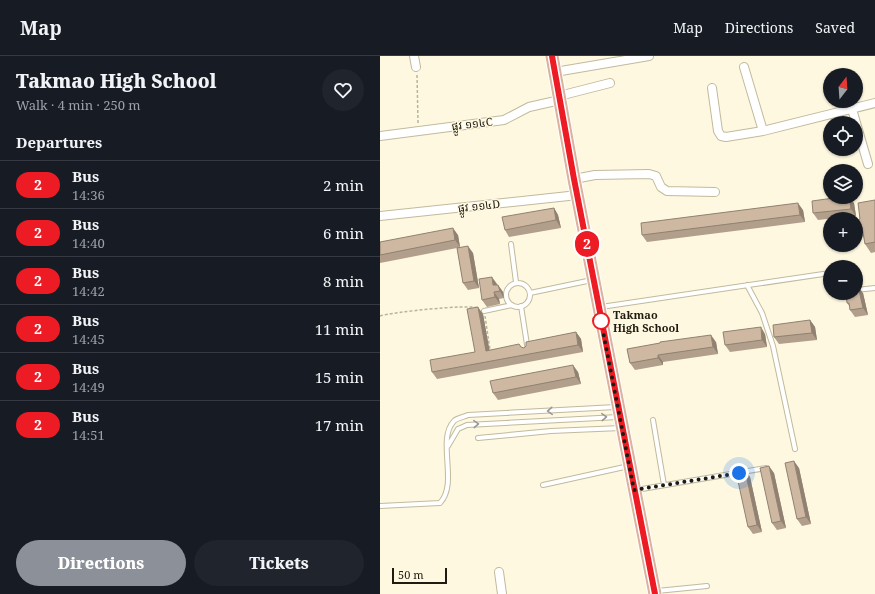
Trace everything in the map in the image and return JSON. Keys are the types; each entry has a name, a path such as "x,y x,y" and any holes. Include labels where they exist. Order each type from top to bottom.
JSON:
{"main road":[{"path":"552,56 574,179 655,593"}],"street":[{"path":"414,56 416,67"},
{"path":"555,72 609,60 649,56"},
{"path":"744,67 763,131"},
{"name":"ផ្លូវ ១១៤C","path":"380,136 504,120 529,108 610,83"},
{"path":"712,88 718,131 721,136 726,137 763,131 875,103"},
{"path":"852,109 868,164"},
{"path":"574,179 595,175 649,174 656,176 661,187 667,190 715,192"},
{"name":"ផ្លូវ ១១៤D","path":"380,216 578,195"},
{"path":"499,572 502,594"}],"lane":[{"path":"511,244 516,282"},
{"path":"599,308 823,274"},
{"path":"530,293 594,279"},
{"path":"484,311 512,305 521,306 529,299 530,293 525,285 516,282 511,284 506,292 508,302 512,305"},
{"path":"747,285 762,313 773,346 795,449"},
{"path":"863,289 875,288"},
{"path":"521,306 528,352"},
{"path":"380,506 440,503 445,497 447,490 448,431 455,420 468,415 620,417"},
{"path":"478,438 551,431 620,417"},
{"path":"448,446 458,429 467,424 620,417"},
{"path":"653,420 664,485"},
{"path":"543,485 629,465"},
{"path":"634,490 770,467"},
{"path":"655,593 707,586"}],"path":[{"path":"416,67 418,131"},
{"path":"380,316 409,310 430,310 470,306 484,311 491,354"}],"building":[{"path":"823,199 823,204 850,204 851,209 813,213 812,201"},
{"path":"875,200 875,242 865,244 863,233 863,212 859,212 858,204 863,204 863,202"},
{"path":"798,203 800,215 642,235 641,223"},
{"path":"554,208 556,220 505,230 502,217"},
{"path":"453,228 455,240 380,255 380,242"},
{"path":"468,246 474,281 463,283 457,248"},
{"path":"492,277 493,285 498,285 500,291 494,292 495,297 482,300 479,279"},
{"path":"847,300 861,300 863,308 850,310 849,303 847,303"},
{"path":"478,307 486,351 519,344 524,348 526,346 526,342 576,332 578,345 432,372 430,360 475,352 467,309"},
{"path":"810,320 812,333 774,337 773,325"},
{"path":"761,327 762,340 725,345 723,332"},
{"path":"711,335 713,347 658,355 658,358 630,363 627,349 660,342"},
{"path":"573,365 576,377 493,393 490,381"},
{"path":"794,461 806,517 797,519 785,463"},
{"path":"769,466 781,521 772,523 760,468"},
{"path":"745,470 757,525 748,527 736,472"}],"bus line":[{"name":"2","path":"552,56 574,179 655,594"}],"place":[{"name":"Takmao High School","path":"601,321"}],"route":[{"path":"601,321 634,490 739,473"}]}
